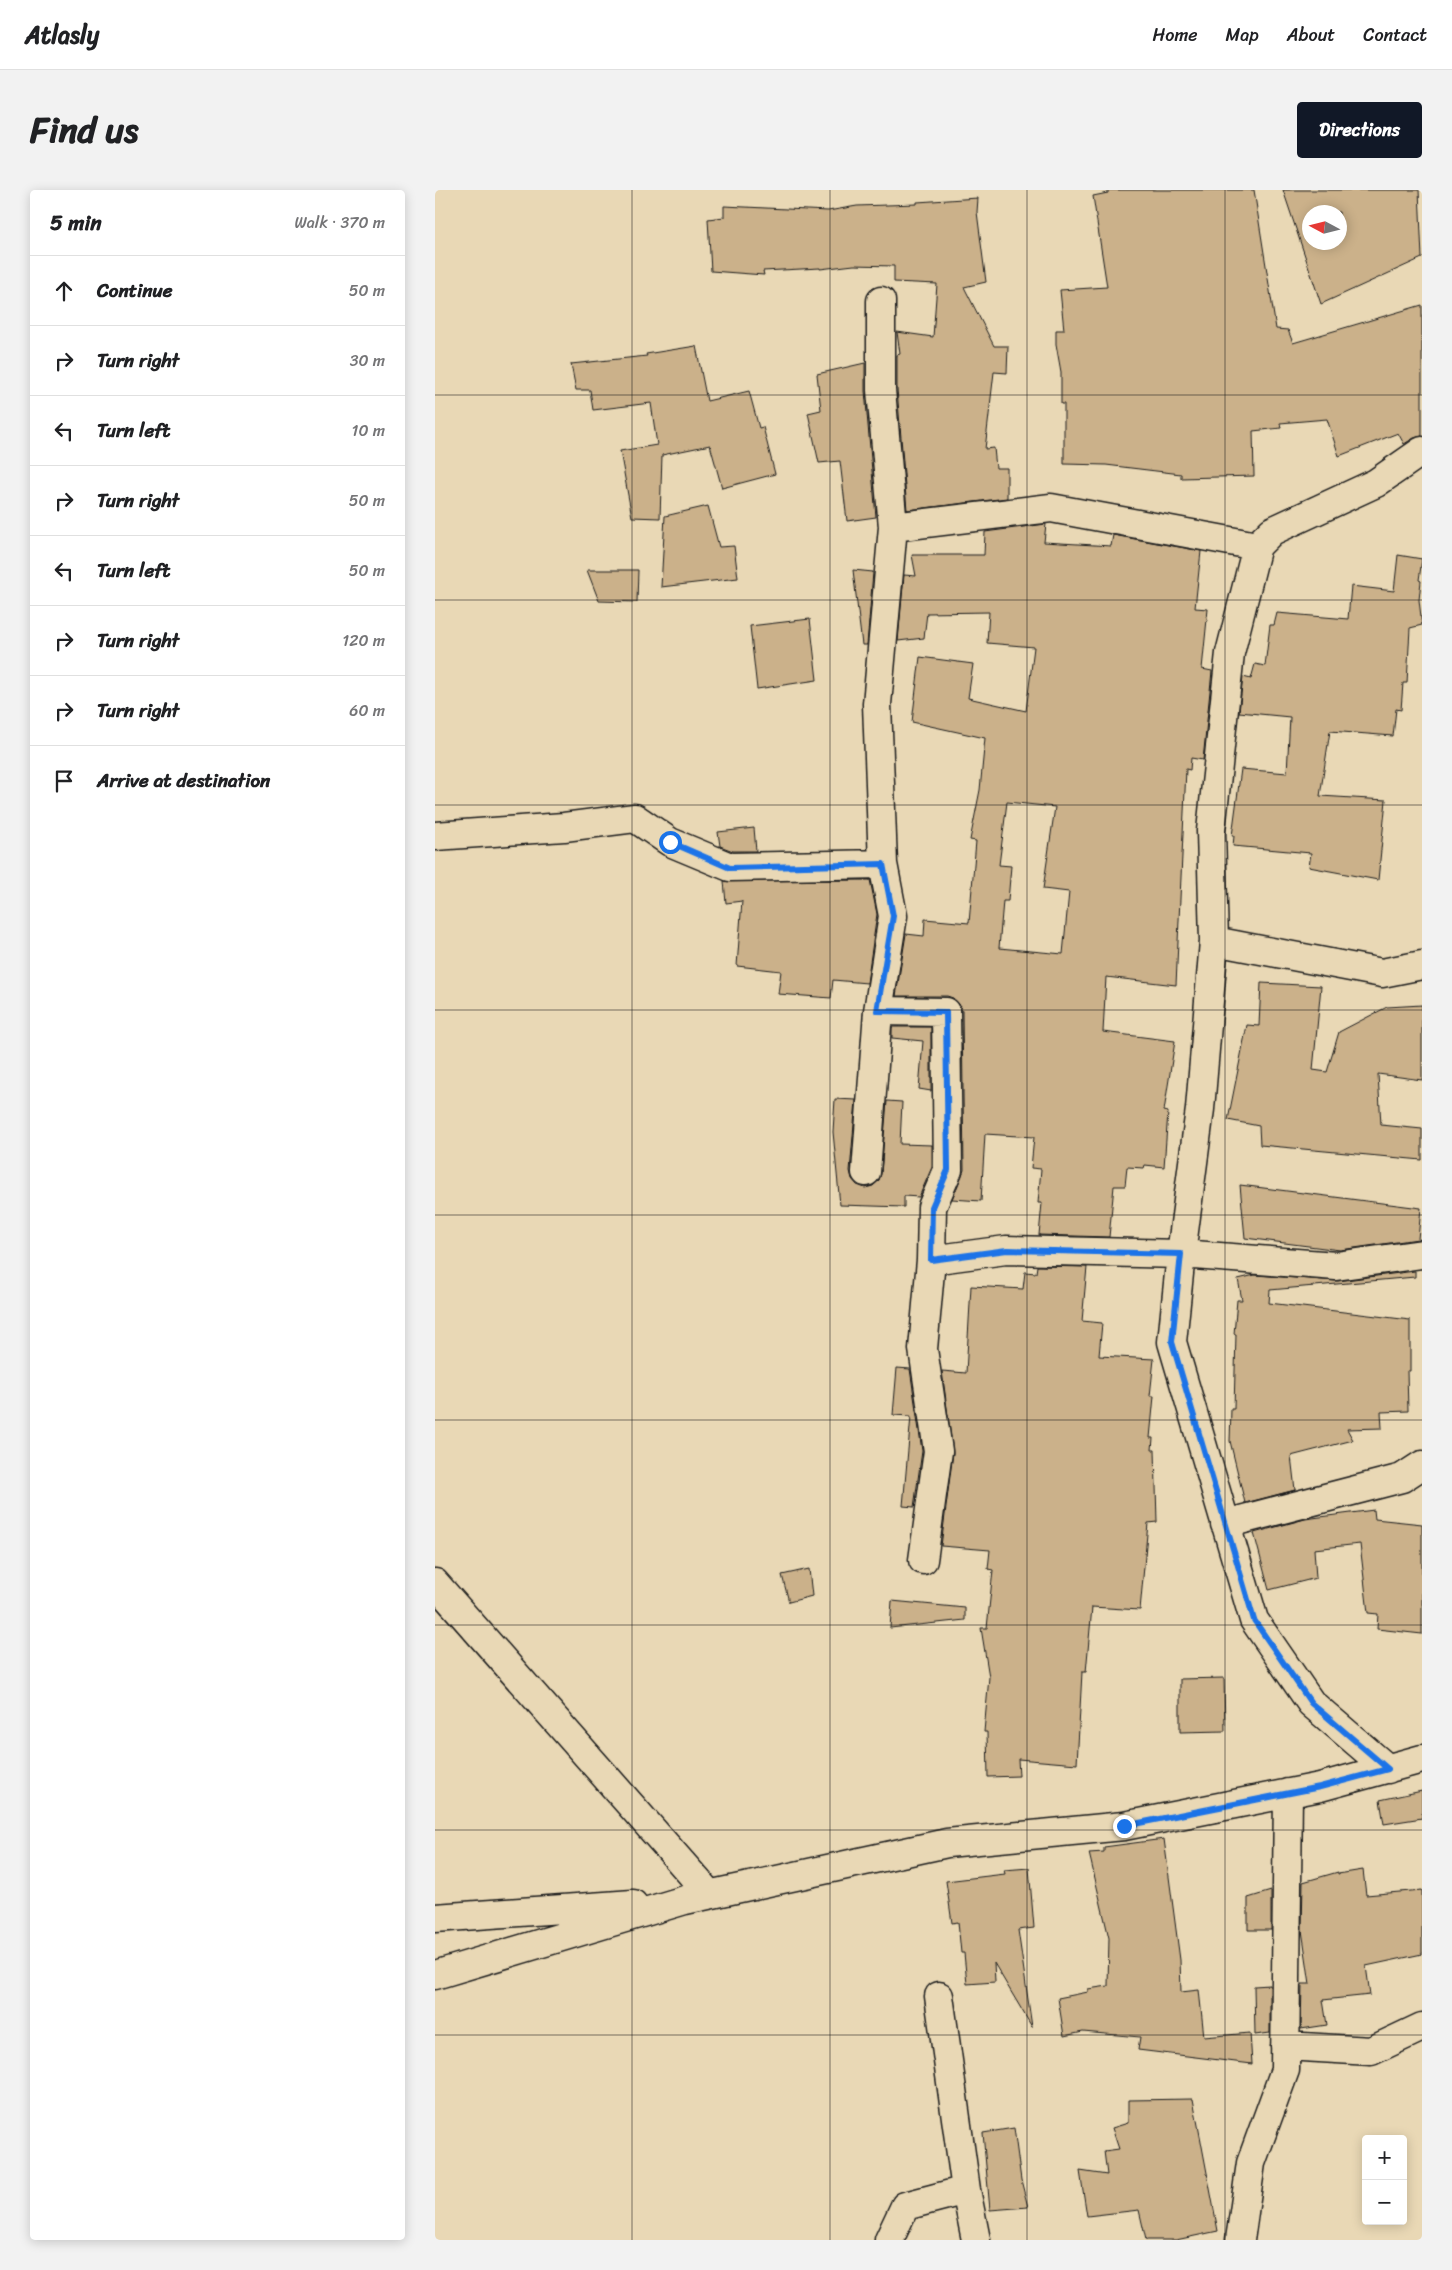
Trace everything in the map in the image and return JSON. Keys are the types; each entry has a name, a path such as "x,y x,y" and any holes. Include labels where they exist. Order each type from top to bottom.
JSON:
{"street":[{"path":"866,1172 877,1011 893,916 883,864 877,704 893,527 881,390 881,301"},
{"path":"1388,1769 1311,1703 1254,1620 1172,1342 1181,1254 1200,1109 1215,941 1211,831 1217,772 1230,653 1257,546 1272,530 1376,483 1422,451"},
{"path":"893,527 1051,508 1257,546"},
{"path":"435,836 564,827 635,818 670,842 730,868 883,864"},
{"path":"1215,941 1381,973 1422,965"},
{"path":"877,1011 946,1012 948,1170 932,1207 931,1260 923,1349 937,1451 923,1560"},
{"path":"931,1260 1007,1250 1181,1254 1336,1266 1422,1254"},
{"path":"1225,1524 1402,1478 1422,1465"},
{"path":"435,1583 697,1897"},
{"path":"435,1975 697,1897 947,1843 1124,1826 1320,1787 1422,1759"},
{"path":"1240,2240 1251,2162 1285,2070 1288,1793"},
{"path":"435,1918 697,1897"},
{"path":"939,1996 966,2190 976,2240"},
{"path":"1285,2046 1371,2051 1422,2027"},
{"path":"889,2240 905,2206 966,2190"}],"building":[{"path":"1108,190 1254,190 1276,329 1288,330 1293,343 1422,305 1422,436 1404,444 1398,433 1339,456 1327,419 1280,423 1281,428 1253,431 1254,476 1181,478 1181,474 1106,465 1064,464 1064,404 1061,404 1061,372 1056,344 1056,330 1064,330 1060,290 1107,287 1093,196 1108,193"},
{"path":"1283,190 1419,190 1422,258 1321,304 1303,250 1347,250 1347,205 1302,205 1302,247"},
{"path":"978,198 977,212 986,282 964,287 994,346 1008,346 1007,373 994,372 985,449 994,448 996,468 1007,468 1007,498 907,510 897,389 897,355 900,354 897,332 933,337 937,284 894,282 894,266 854,265 820,269 763,271 764,275 711,271 708,219 724,217 724,206 828,211 857,206 917,204 917,202"},
{"path":"696,346 707,401 749,391 759,428 763,427 775,474 722,488 710,445 662,455 660,518 632,517 620,451 657,445 651,403 593,410 590,390 576,390 571,364 647,356 646,354"},
{"path":"865,363 865,391 876,517 847,521 840,461 819,463 808,413 821,410 817,374"},
{"path":"708,506 719,547 734,546 738,578 661,587 665,516"},
{"path":"1046,524 1044,542 1111,546 1113,535 1201,551 1195,608 1208,609 1202,669 1212,671 1203,760 1191,758 1190,770 1186,769 1176,985 1106,977 1103,1032 1175,1041 1164,1111 1168,1112 1164,1167 1145,1165 1144,1168 1127,1167 1125,1186 1114,1186 1109,1237 1039,1235 1042,1203 1038,1203 1041,1169 1031,1168 1034,1137 985,1134 981,1201 952,1199 964,1170 962,1011 959,1004 953,998 947,996 896,996 906,934 924,936 925,919 969,923 976,841 970,840 980,790 985,738 912,722 920,657 973,664 968,698 1026,711 1034,647 987,643 989,612 927,613 924,638 898,641 904,575 916,576 912,555 984,555 985,532","holes":["1007,802 1055,807 1043,889 1069,892 1063,954 999,948 1003,901 1008,901 1011,866 999,865"]},
{"path":"1398,555 1422,559 1419,600 1422,625 1410,628 1407,683 1403,683 1401,710 1396,709 1393,736 1330,731 1320,796 1386,800 1378,880 1309,867 1311,853 1233,846 1234,836 1232,836 1241,769 1287,773 1290,717 1239,712 1243,677 1251,679 1255,664 1265,666 1270,625 1274,625 1277,613 1348,619 1351,586 1394,591"},
{"path":"587,570 638,570 637,602 599,601"},
{"path":"853,570 873,572 867,645 862,645"},
{"path":"810,619 817,680 757,689 750,626"},
{"path":"754,828 756,851 733,851 720,846 718,832"},
{"path":"870,880 877,914 867,983 833,980 831,998 778,994 781,971 737,966 742,901 726,903 724,881"},
{"path":"1261,983 1321,986 1313,1070 1327,1072 1339,1032 1387,1007 1422,1005 1422,1080 1378,1074 1381,1125 1422,1129 1422,1160 1260,1145 1259,1126 1228,1120 1247,1025 1259,1026"},
{"path":"892,1027 931,1027 931,1091 919,1089 923,1041 892,1038"},
{"path":"835,1099 856,1100 850,1171 852,1179 857,1185 865,1188 873,1186 879,1180 881,1174 887,1101 902,1102 900,1144 932,1145 932,1167 919,1197 904,1196 904,1207 840,1205 833,1132"},
{"path":"1240,1185 1421,1208 1418,1239 1340,1250 1245,1238"},
{"path":"1037,1266 1087,1267 1082,1321 1102,1323 1099,1356 1154,1359 1150,1396 1154,1396 1150,1438 1153,1438 1152,1450 1155,1450 1157,1522 1148,1523 1140,1610 1092,1607 1086,1672 1082,1672 1077,1764 1018,1759 1019,1776 988,1777 987,1732 984,1732 989,1677 981,1628 987,1628 993,1570 988,1569 990,1550 941,1546 953,1453 942,1371 966,1373 971,1286 1023,1289 1025,1272 1036,1273"},
{"path":"1415,1271 1415,1277 1270,1290 1269,1303 1410,1320 1410,1371 1407,1371 1408,1411 1381,1412 1382,1428 1347,1429 1353,1440 1291,1456 1295,1490 1245,1503 1230,1441 1231,1409 1234,1409 1236,1334 1234,1334 1237,1300 1242,1300 1238,1279 1255,1275 1338,1281"},
{"path":"897,1368 910,1369 922,1451 914,1507 903,1506 911,1416 893,1415"},
{"path":"1374,1510 1375,1519 1422,1524 1422,1634 1377,1629 1378,1614 1368,1613 1360,1544 1314,1549 1316,1578 1269,1590 1254,1533 1305,1519"},
{"path":"809,1569 812,1596 789,1602 782,1575"},
{"path":"892,1601 965,1608 965,1620 890,1628"},
{"path":"1224,1678 1225,1731 1180,1732 1180,1679"},
{"path":"1422,1791 1422,1818 1384,1824 1380,1800"},
{"path":"1164,1839 1180,1960 1181,1992 1199,1990 1204,2037 1250,2033 1252,2064 1138,2050 1140,2037 1083,2032 1064,2036 1058,1998 1088,1992 1088,1989 1108,1986 1109,1938 1089,1853 1104,1852 1104,1847"},
{"path":"1029,1868 1034,1928 1018,1930 1032,2027 994,1963 995,1982 967,1984 958,1922 952,1923 946,1881 1005,1874 1004,1870"},
{"path":"1363,1870 1366,1895 1422,1890 1422,1954 1366,1966 1370,1995 1323,2000 1327,2025 1301,2029 1302,1984 1310,1984 1302,1930 1303,1882 1338,1872 1338,1874"},
{"path":"1271,1891 1271,1930 1248,1930 1248,1898"},
{"path":"1270,1985 1270,2033 1255,2035 1254,1986"},
{"path":"1193,2099 1218,2231 1176,2240 1146,2240 1139,2210 1087,2216 1080,2171 1107,2175 1104,2151 1119,2149 1112,2128 1128,2123 1128,2100"},
{"path":"1014,2128 1021,2180 1028,2207 990,2210 983,2133"}],"route":[{"path":"670,842 730,868 883,864 893,916 877,1011 946,1012 948,1170 932,1207 931,1260 1007,1250 1181,1254 1172,1342 1254,1620 1311,1703 1388,1769 1320,1787 1124,1826"}]}
